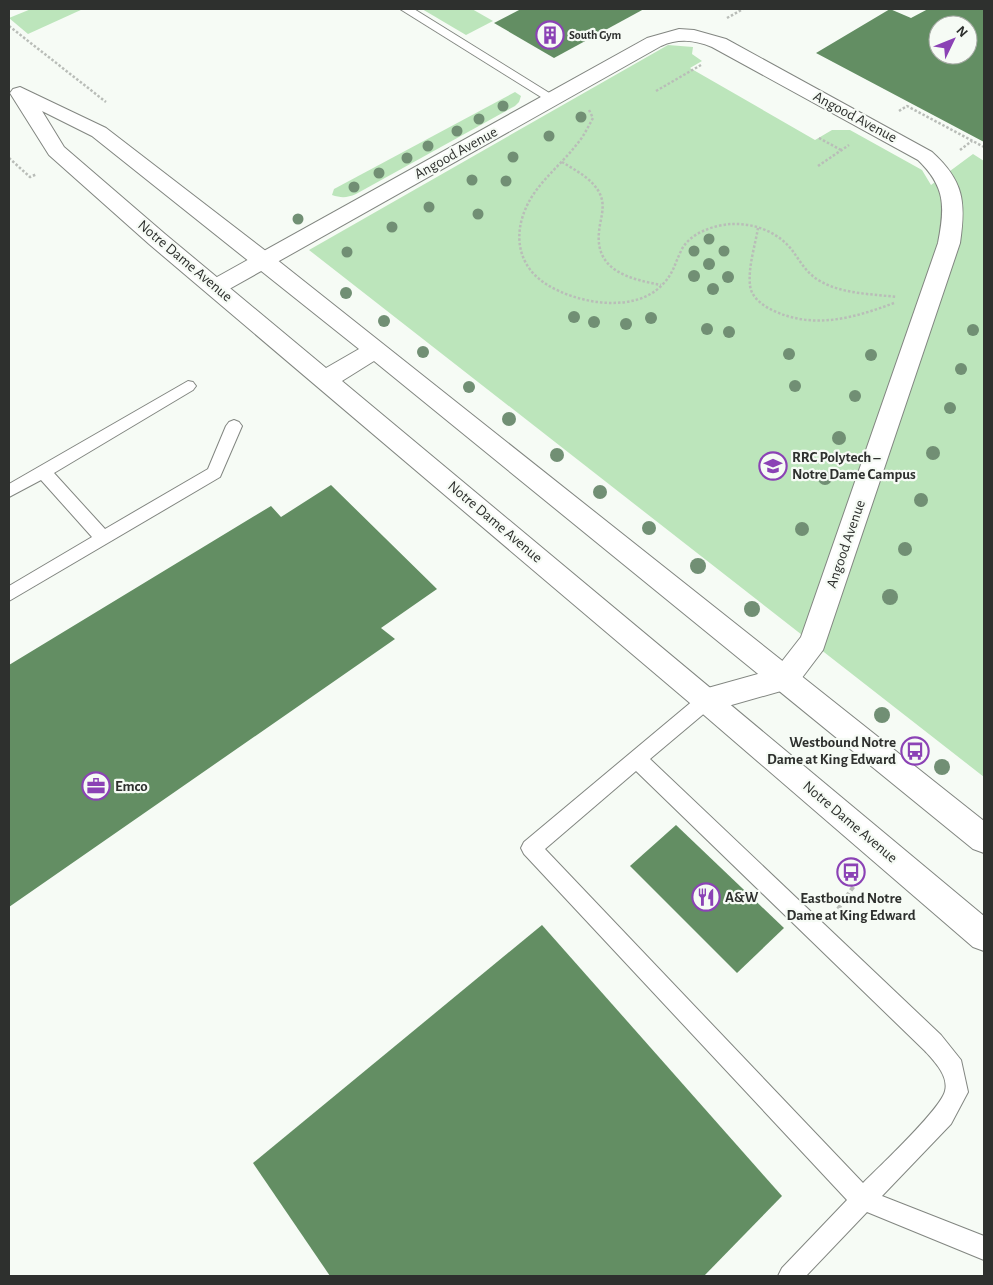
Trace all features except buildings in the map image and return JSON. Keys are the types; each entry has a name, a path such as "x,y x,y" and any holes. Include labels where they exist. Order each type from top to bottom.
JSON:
{"street":[{"name":"Angood Avenue","path":"216,286 665,36 676,34 696,36 719,43 910,147 938,168 946,179 954,204 949,243 813,642 785,679"},
{"name":"Notre Dame Avenue","path":"13,93 99,132 263,260 984,839"},
{"name":"Notre Dame Avenue","path":"13,93 56,151 156,238 216,286 708,700 984,936"},
{"path":"326,379 375,350"},
{"path":"708,700 785,679"}],"lane":[{"path":"406,9 561,95"},
{"path":"9,491 188,386"},
{"path":"9,594 214,473 234,426"},
{"path":"43,472 103,538"},
{"path":"708,700 531,848 862,1199 984,1248"},
{"path":"637,759 933,1043 953,1068 957,1092 943,1116 790,1276"}],"path":[{"path":"656,91 702,64"},
{"path":"561,95 581,101 593,118 589,127 562,162 534,194 521,217 517,233 519,250 524,262 542,282 574,297 596,301 638,301 651,295 662,286 671,275 683,246 693,238 722,225 740,224 758,228 783,240 804,268 821,282 855,291 930,301"},
{"path":"907,106 984,147"},
{"path":"820,138 841,150"},
{"path":"818,166 856,141"},
{"path":"562,162 575,170 599,192 604,210 599,234 599,245 608,265 633,279 662,286"},
{"path":"758,228 750,284 758,301 776,312 790,318 819,322 869,313 906,298"},
{"path":"821,935 862,874"}],"green space":[{"path":"31,9 83,9 28,34 9,18"},
{"path":"422,9 472,9 493,21 466,35"},
{"name":"RRC Polytech – Notre Dame Campus","path":"668,45 693,47 692,54 702,61 690,68 815,140 832,130 850,130 922,170 931,185 973,154 984,161 984,777 309,250"},
{"path":"515,92 521,96 515,106 356,194 344,197 332,195 334,189"}],"place":[{"name":"South Gym","path":"550,35"},
{"name":"RRC Polytech – Notre Dame Campus","path":"773,466"},
{"name":"Westbound Notre Dame at King Edward","path":"915,751"},
{"name":"Emco","path":"96,786"},
{"name":"Eastbound Notre Dame at King Edward","path":"851,872"},
{"name":"A&W","path":"706,897"}]}
